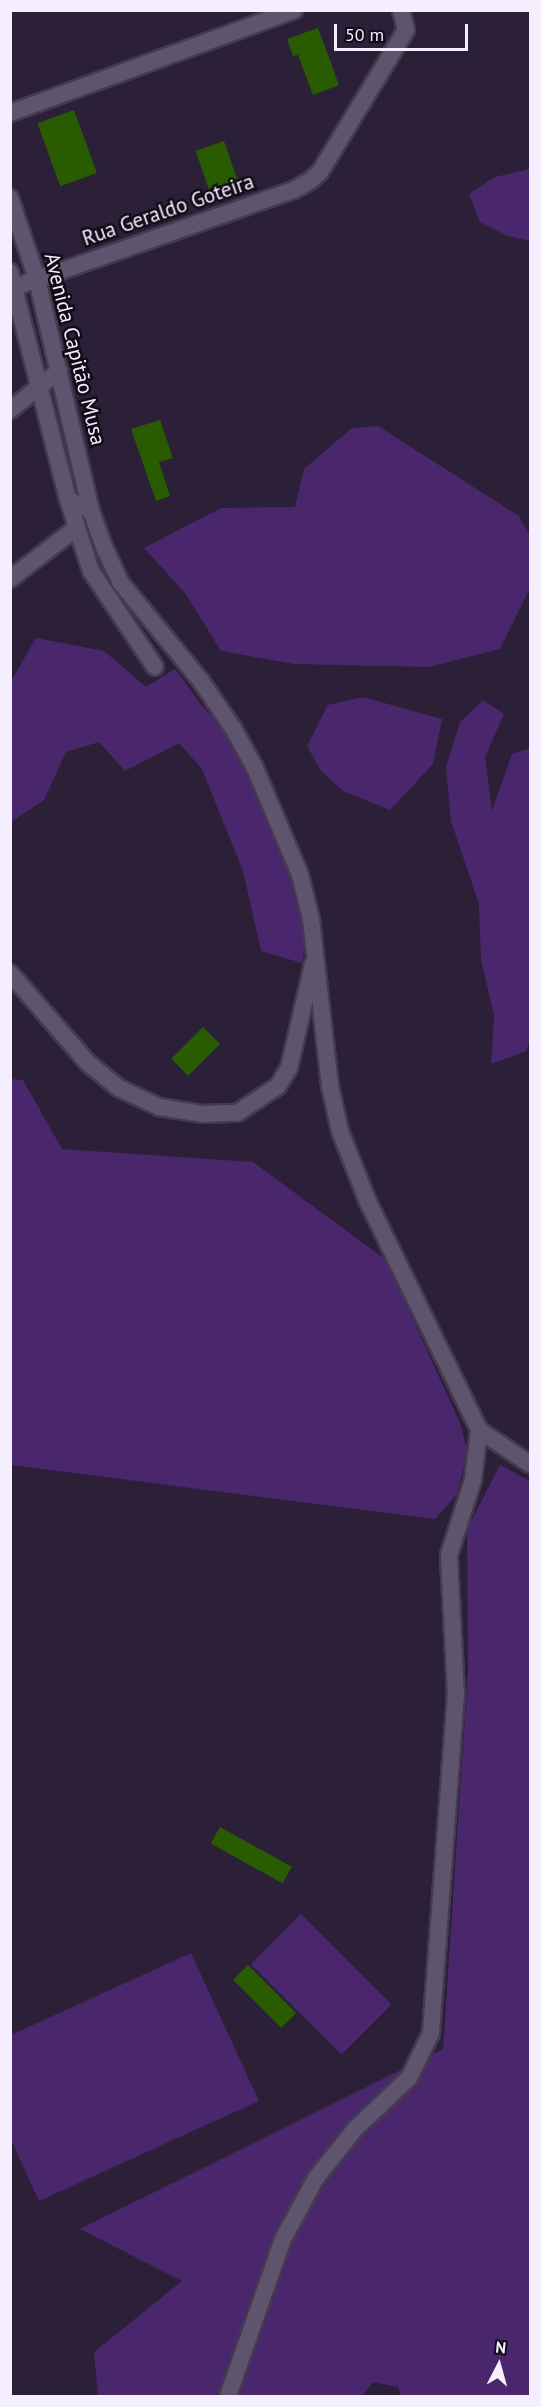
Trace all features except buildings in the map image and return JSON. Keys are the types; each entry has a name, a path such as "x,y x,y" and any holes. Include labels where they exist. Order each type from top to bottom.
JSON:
{"street":[{"path":"10,113 294,10"},
{"name":"Rua Geraldo Goteira","path":"13,280 37,279 294,190 311,180 320,172 406,30 401,10"},
{"name":"Avenida Capitão Musa","path":"10,198 16,232 37,279 91,511 120,582 201,681 255,768 300,876 315,954 330,1086 340,1131 406,1286 479,1430"},
{"name":"Avenida Capitão Musa","path":"13,280 38,390 75,529 91,571 155,667"},
{"path":"10,410 59,371"},
{"path":"68,499 91,511"},
{"path":"10,579 75,529"},
{"path":"10,973 21,981 88,1063 119,1088 159,1107 203,1114 237,1113 278,1086 289,1068 315,954"},
{"path":"228,2397 283,2239 316,2178 355,2129 409,2078 431,2033 456,1695 449,1555 473,1480 479,1430 531,1464"}],"shaded area":[{"path":"530,169 530,241 508,236 480,222 469,194 495,177"},
{"path":"378,426 519,516 530,536 530,588 500,649 429,667 294,664 221,651 185,593 144,548 221,508 295,507 304,469 352,428"},
{"path":"36,638 104,651 146,687 175,669 202,706 232,736 290,862 309,925 302,963 261,951 243,871 202,769 179,743 125,771 99,742 66,752 44,800 11,822 11,681"},
{"path":"363,697 442,719 433,764 390,810 343,791 321,771 307,746 328,705"},
{"path":"483,700 504,714 485,757 492,811 512,754 530,748 530,1041 526,1051 491,1064 494,1015 481,960 479,904 451,821 446,767 460,722"},
{"path":"11,1079 23,1080 62,1149 253,1162 386,1260 460,1423 468,1452 457,1494 435,1519 11,1465"},
{"path":"500,1465 530,1481 530,2396 401,2396 398,2387 373,2382 362,2396 98,2396 94,2352 182,2281 80,2229 443,2049 468,1671 467,1529"},
{"path":"301,1914 392,2005 341,2055 251,1964"},
{"path":"191,1953 259,2101 39,2201 11,2140 11,2035"}]}
